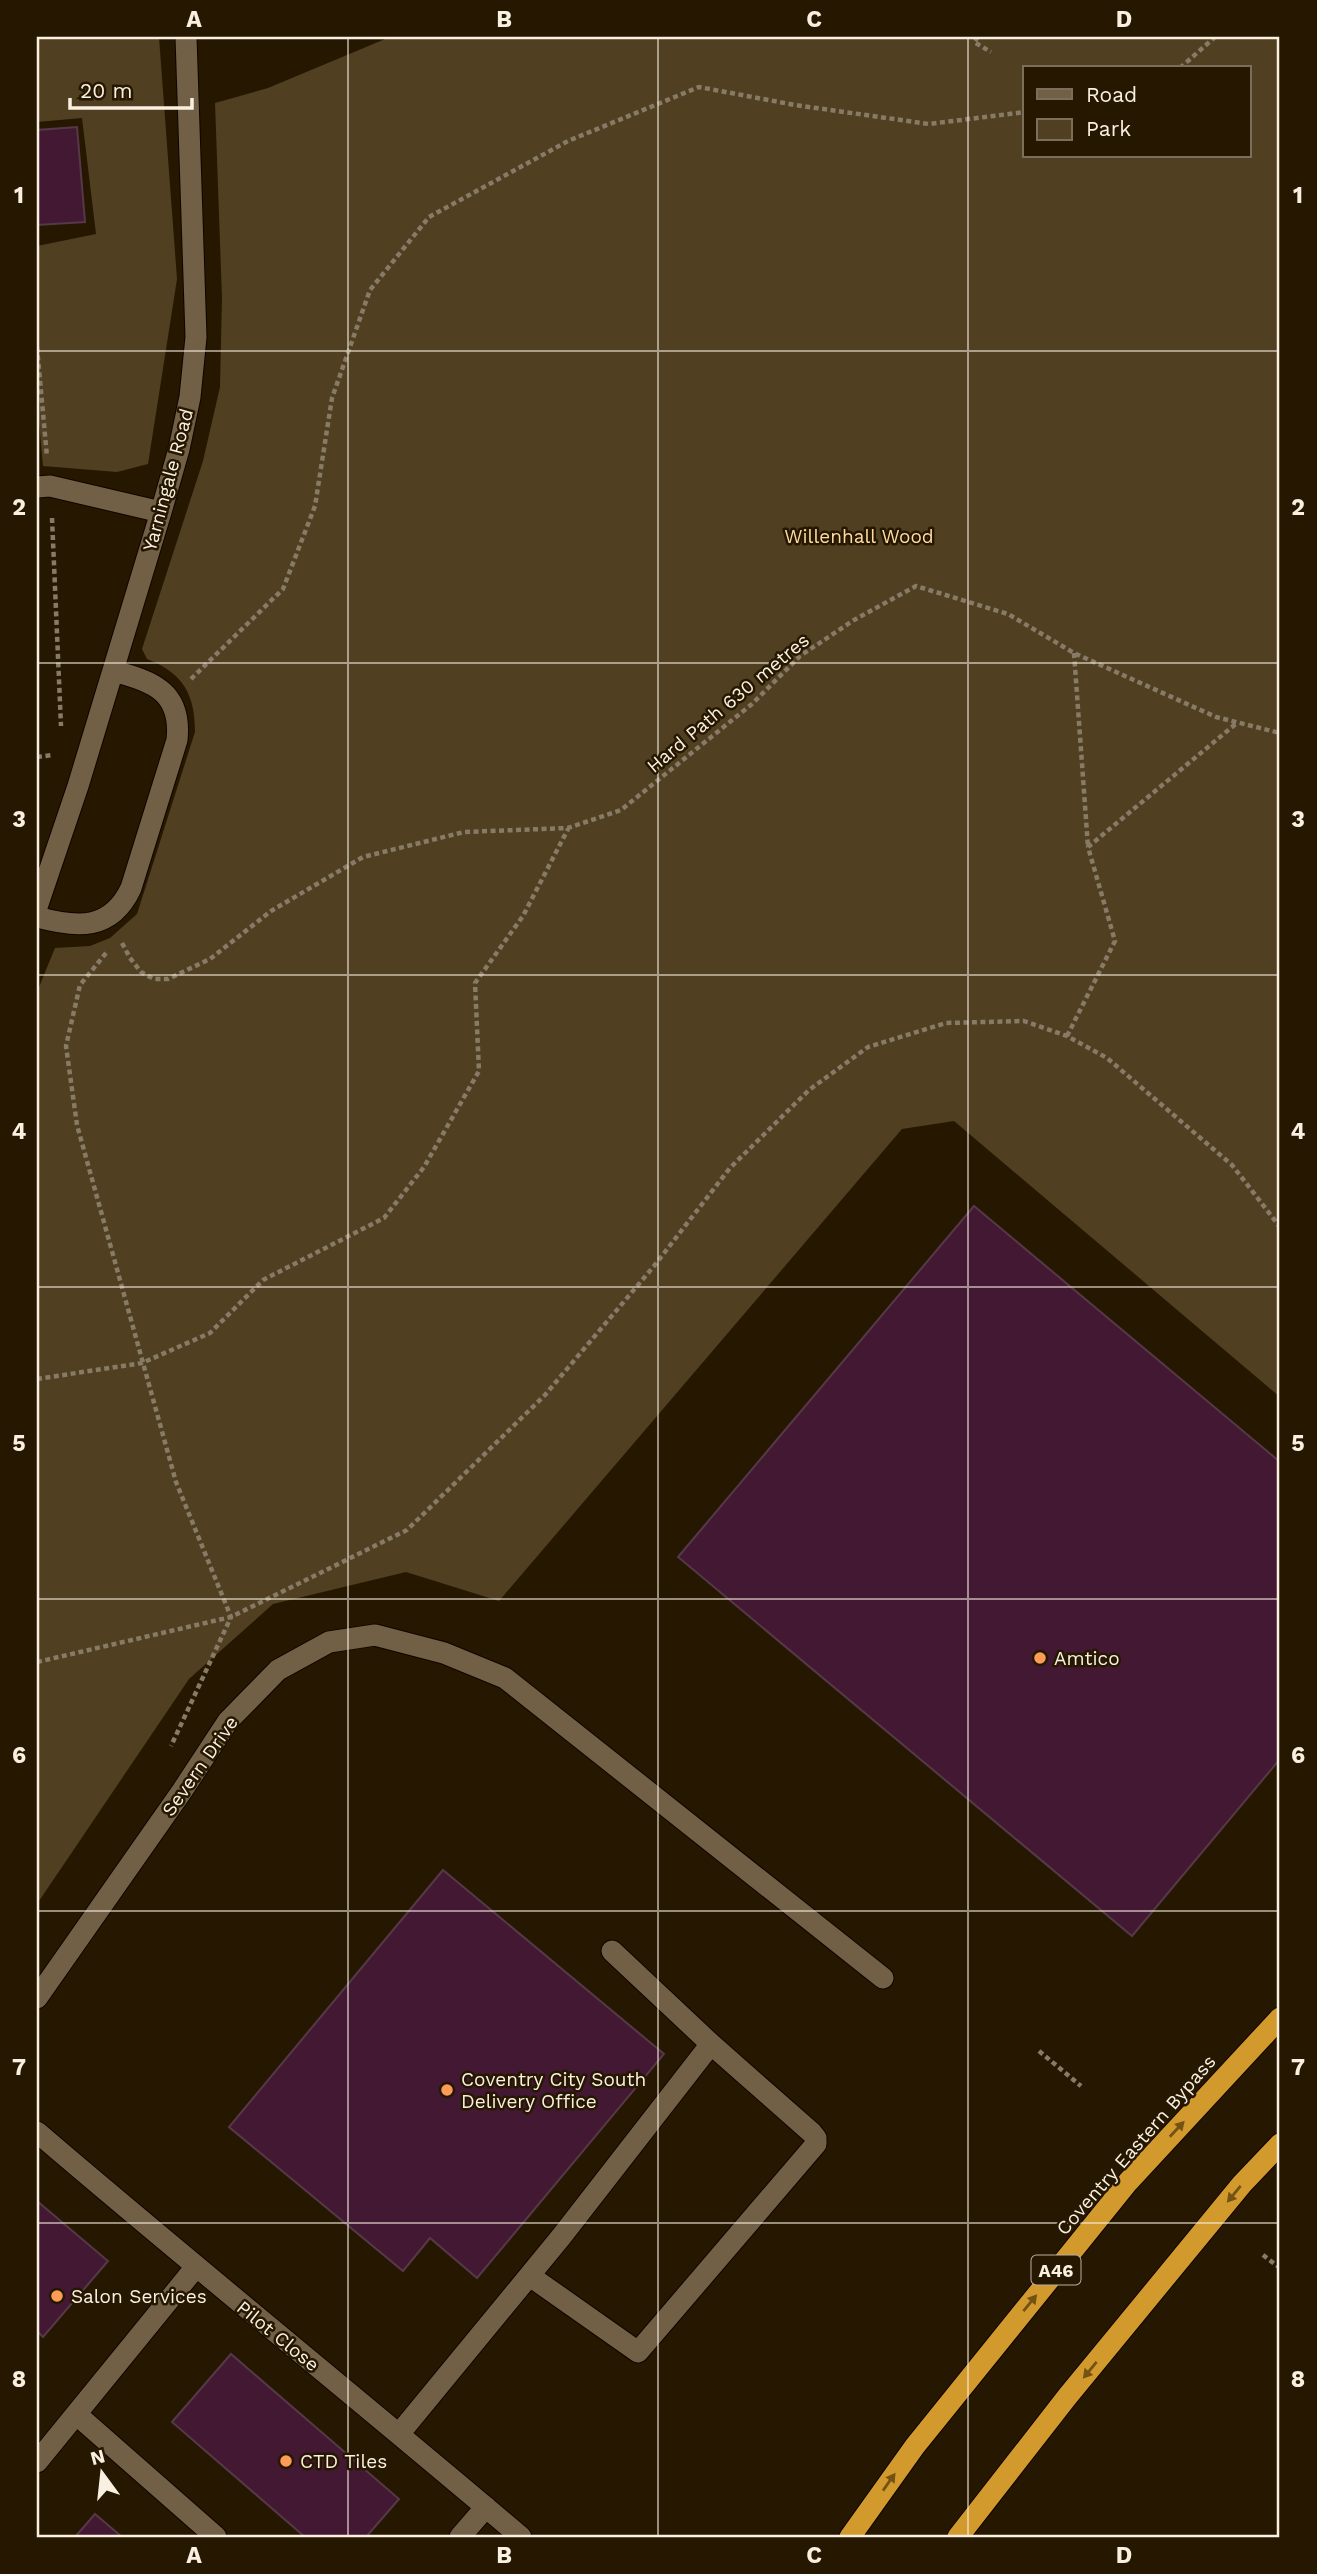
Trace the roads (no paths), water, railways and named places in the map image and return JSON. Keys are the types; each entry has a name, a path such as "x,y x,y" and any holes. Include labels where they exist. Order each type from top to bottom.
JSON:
{"highway":[{"name":"Coventry Eastern Bypass","path":"850,2537 915,2446 1128,2182 1280,2018"},
{"path":"958,2537 1067,2397 1242,2184 1280,2144"}],"street":[{"name":"Yarningale Road","path":"37,907 78,786 161,512 190,397 196,337 186,37"},
{"path":"44,486 161,512"},
{"path":"37,918 74,925 91,923 115,912 125,900 177,740 176,714 170,698 143,679 113,671"},
{"name":"Severn Drive","path":"37,1998 228,1721 278,1670 330,1642 375,1634 444,1653 505,1678 883,1978"},
{"path":"530,2276 638,2352 816,2144 812,2133 711,2044 612,1951"},
{"path":"400,2434 530,2276 711,2044"},
{"name":"Pilot Close","path":"37,2132 195,2268 400,2434 521,2537"},
{"path":"37,2462 195,2268"},
{"path":"76,2414 216,2537"},
{"path":"460,2537 486,2507"}],"place":[{"name":"Amtico","path":"1040,1658"},
{"name":"Coventry City South Delivery Office","path":"447,2090"},
{"name":"Salon Services","path":"57,2296"},
{"name":"CTD Tiles","path":"286,2461"}],"park label":[{"name":"Willenhall Wood","path":"859,536"}]}
